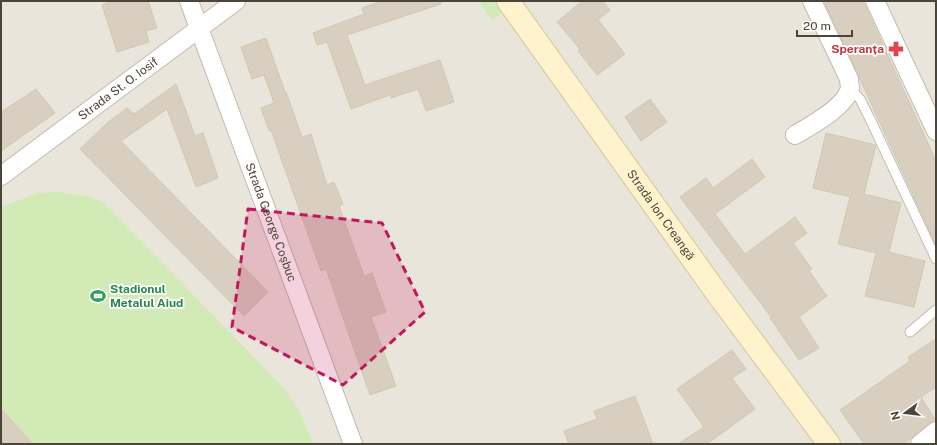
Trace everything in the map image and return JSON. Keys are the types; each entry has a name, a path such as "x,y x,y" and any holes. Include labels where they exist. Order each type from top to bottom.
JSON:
{"main road":[{"name":"Strada Ion Creangă","path":"508,1 819,436 829,444"}],"street":[{"name":"Strada George Coșbuc","path":"189,1 353,444"},
{"name":"Strada St. O. Iosif","path":"1,176 236,1"},
{"path":"795,135 832,111 843,101 850,89 849,79 812,1"},
{"path":"875,1 936,131"},
{"path":"920,444 936,431"}],"lane":[{"path":"850,89 860,99 936,259"},
{"path":"910,332 936,310"}],"highlighted area":[{"path":"248,209 382,223 425,312 343,385 232,327"}],"shaded area":[{"path":"1,1 936,1 936,444 1,444"}],"green space":[{"path":"478,1 500,1 505,11 492,20"},
{"name":"Stadionul Metalul Aiud","path":"59,192 86,196 103,202 281,385 298,408 313,444 34,444 1,409 1,207 38,193"}],"building":[{"path":"113,1 148,1 157,28 146,31 149,42 117,52 102,5"},
{"path":"382,1 440,1 441,4 347,35 365,85 440,60 454,102 426,111 418,89 391,98 390,95 351,109 327,42 317,45 313,33 364,14 362,8"},
{"path":"582,1 603,1 610,10 598,20 625,54 597,75 578,51 580,49 557,22"},
{"path":"824,1 863,1 936,161 936,245"},
{"path":"266,38 302,137 311,134 327,185 334,182 343,204 339,206 364,276 372,273 386,312 371,317 396,386 370,395 326,269 321,271 271,130 269,131 261,108 274,103 264,75 252,79 241,47"},
{"path":"176,84 195,136 203,133 218,178 196,187 167,109 121,141 268,292 244,316 80,149 107,123 127,108 134,114"},
{"path":"36,89 55,113 1,151 1,112"},
{"path":"650,99 667,122 641,141 625,117"},
{"path":"826,133 876,145 864,194 901,203 889,252 925,261 914,307 865,296 876,253 838,244 850,197 813,188"},
{"path":"752,159 765,177 715,214 745,254 795,217 807,233 793,243 812,269 809,271 827,296 799,317 819,348 799,360 770,318 771,317 680,197 706,178 713,188"},
{"path":"936,339 936,387 921,397 936,421 929,423 904,444 864,444 840,410 910,361 908,357"},
{"path":"732,350 746,369 732,378 755,409 707,444 678,444 704,427 677,389"},
{"path":"635,396 653,444 569,444 564,431 597,419 594,411"},
{"path":"1,409 33,444 1,444"}],"place":[{"name":"Speranța","path":"896,49"},
{"name":"Stadionul Metalul Aiud","path":"98,296"}]}
